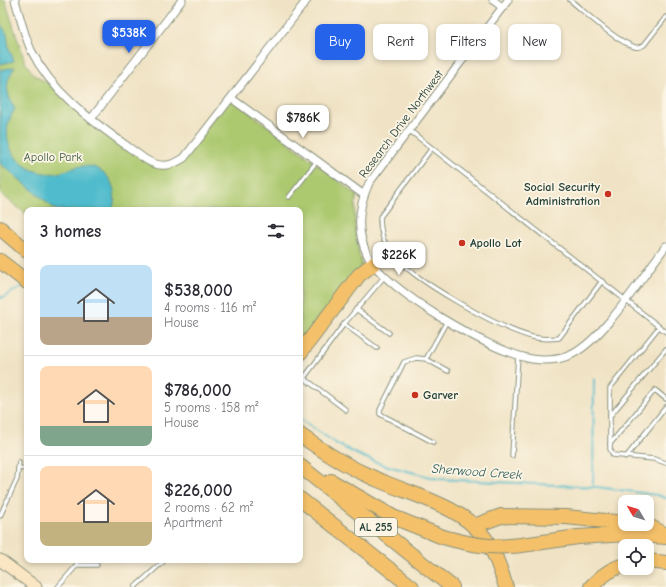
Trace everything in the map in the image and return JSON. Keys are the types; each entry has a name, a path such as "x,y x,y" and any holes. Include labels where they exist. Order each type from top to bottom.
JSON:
{"highway":[{"path":"0,228 24,248"},
{"path":"0,260 24,280"},
{"path":"303,349 359,275 373,264"},
{"path":"303,437 341,463 445,507 474,526 489,545 496,557 506,587"},
{"path":"303,463 354,496 393,517 443,537 487,548 508,548 578,537 627,534 666,536"},
{"name":"AL 255","path":"303,468 452,587"},
{"name":"AL 255","path":"303,501 412,587"},
{"path":"474,526 501,516 566,517 618,522"},
{"path":"333,525 397,587"},
{"path":"654,529 666,536"},
{"path":"654,562 666,563"},
{"path":"592,587 600,577 618,567"}],"street":[{"path":"15,0 31,49 43,70 57,89 91,119 145,160 154,165 164,166 175,163 184,158 307,0"},
{"path":"91,119 182,0"},
{"path":"493,0 502,7"},
{"name":"Research Drive Northwest","path":"508,0 375,174 364,195 360,208 359,225 365,249 373,264 384,277 408,296 447,321 475,336 518,355 532,359 552,359 576,352 597,336 666,246"},
{"path":"231,98 364,195"},
{"path":"0,560 36,587"}],"lane":[{"path":"570,0 624,42 640,48 666,17"},
{"path":"409,130 666,332"},
{"path":"432,148 380,217 380,227 384,241 391,254 404,266 451,298 484,316 532,337 550,339 559,338 602,281"},
{"path":"289,197 317,161"},
{"path":"346,410 304,378 344,324 384,277"},
{"path":"356,309 389,333"},
{"path":"426,359 447,321"},
{"path":"344,324 377,348"},
{"path":"660,327 610,388 610,453 613,455 666,463"},
{"path":"610,416 666,349"},
{"path":"512,456 518,355"},
{"path":"433,442 380,414 380,410 404,362 416,358 426,359 448,371"},
{"path":"610,444 654,390 666,399"},
{"path":"626,456 666,407"},
{"path":"0,516 9,498 19,462"},
{"path":"18,468 24,469"},
{"path":"135,587 162,563"},
{"path":"58,587 77,565 97,564"}],"green space":[{"name":"Apollo Park","path":"0,0 5,0 25,62 34,75 57,89 154,165 175,163 231,98 357,195 355,230 362,266 303,339 303,207 24,207 24,213 0,193"}],"water":[{"path":"0,23 7,34 9,48 14,61 0,64"},
{"path":"15,67 11,72 8,83 8,93 15,109 10,118 7,132 8,142 13,154 18,160 29,168 43,173 58,173 81,166 93,167 100,170 110,180 113,187 113,207 52,207 0,163 0,70"}],"waterway":[{"name":"Sherwood Creek","path":"0,296 2,298 21,287"},
{"path":"593,487 594,379"},
{"name":"Sherwood Creek","path":"303,421 337,444 361,456 384,465 438,479 597,487 657,495 666,498"}],"place":[{"name":"Social Security Administration","path":"608,194"},
{"name":"Apollo Lot","path":"462,243"},
{"name":"Garver","path":"415,395"}]}
